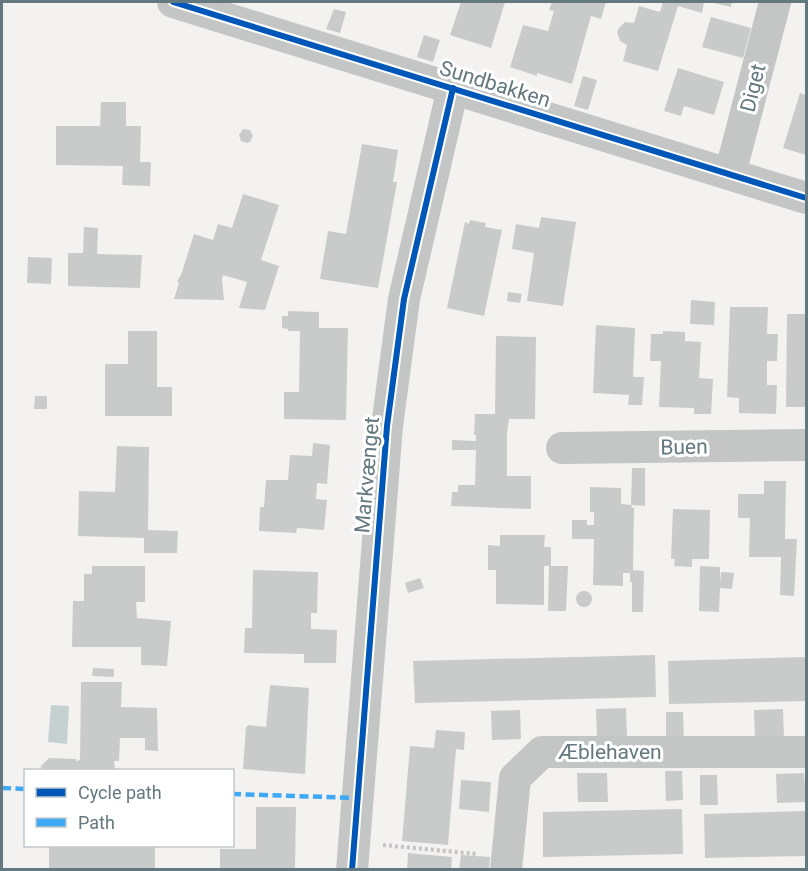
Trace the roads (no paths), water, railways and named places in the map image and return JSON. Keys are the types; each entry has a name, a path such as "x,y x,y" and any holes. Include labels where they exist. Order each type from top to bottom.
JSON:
{"street":[{"name":"Sundbakken","path":"173,2 807,198"},
{"name":"Diget","path":"730,174 775,2"},
{"name":"Markvænget","path":"353,856 387,426 404,298 453,88"},
{"name":"Buen","path":"562,448 807,445"},
{"name":"Æblehaven","path":"507,863 515,778 542,752 807,752"}]}
